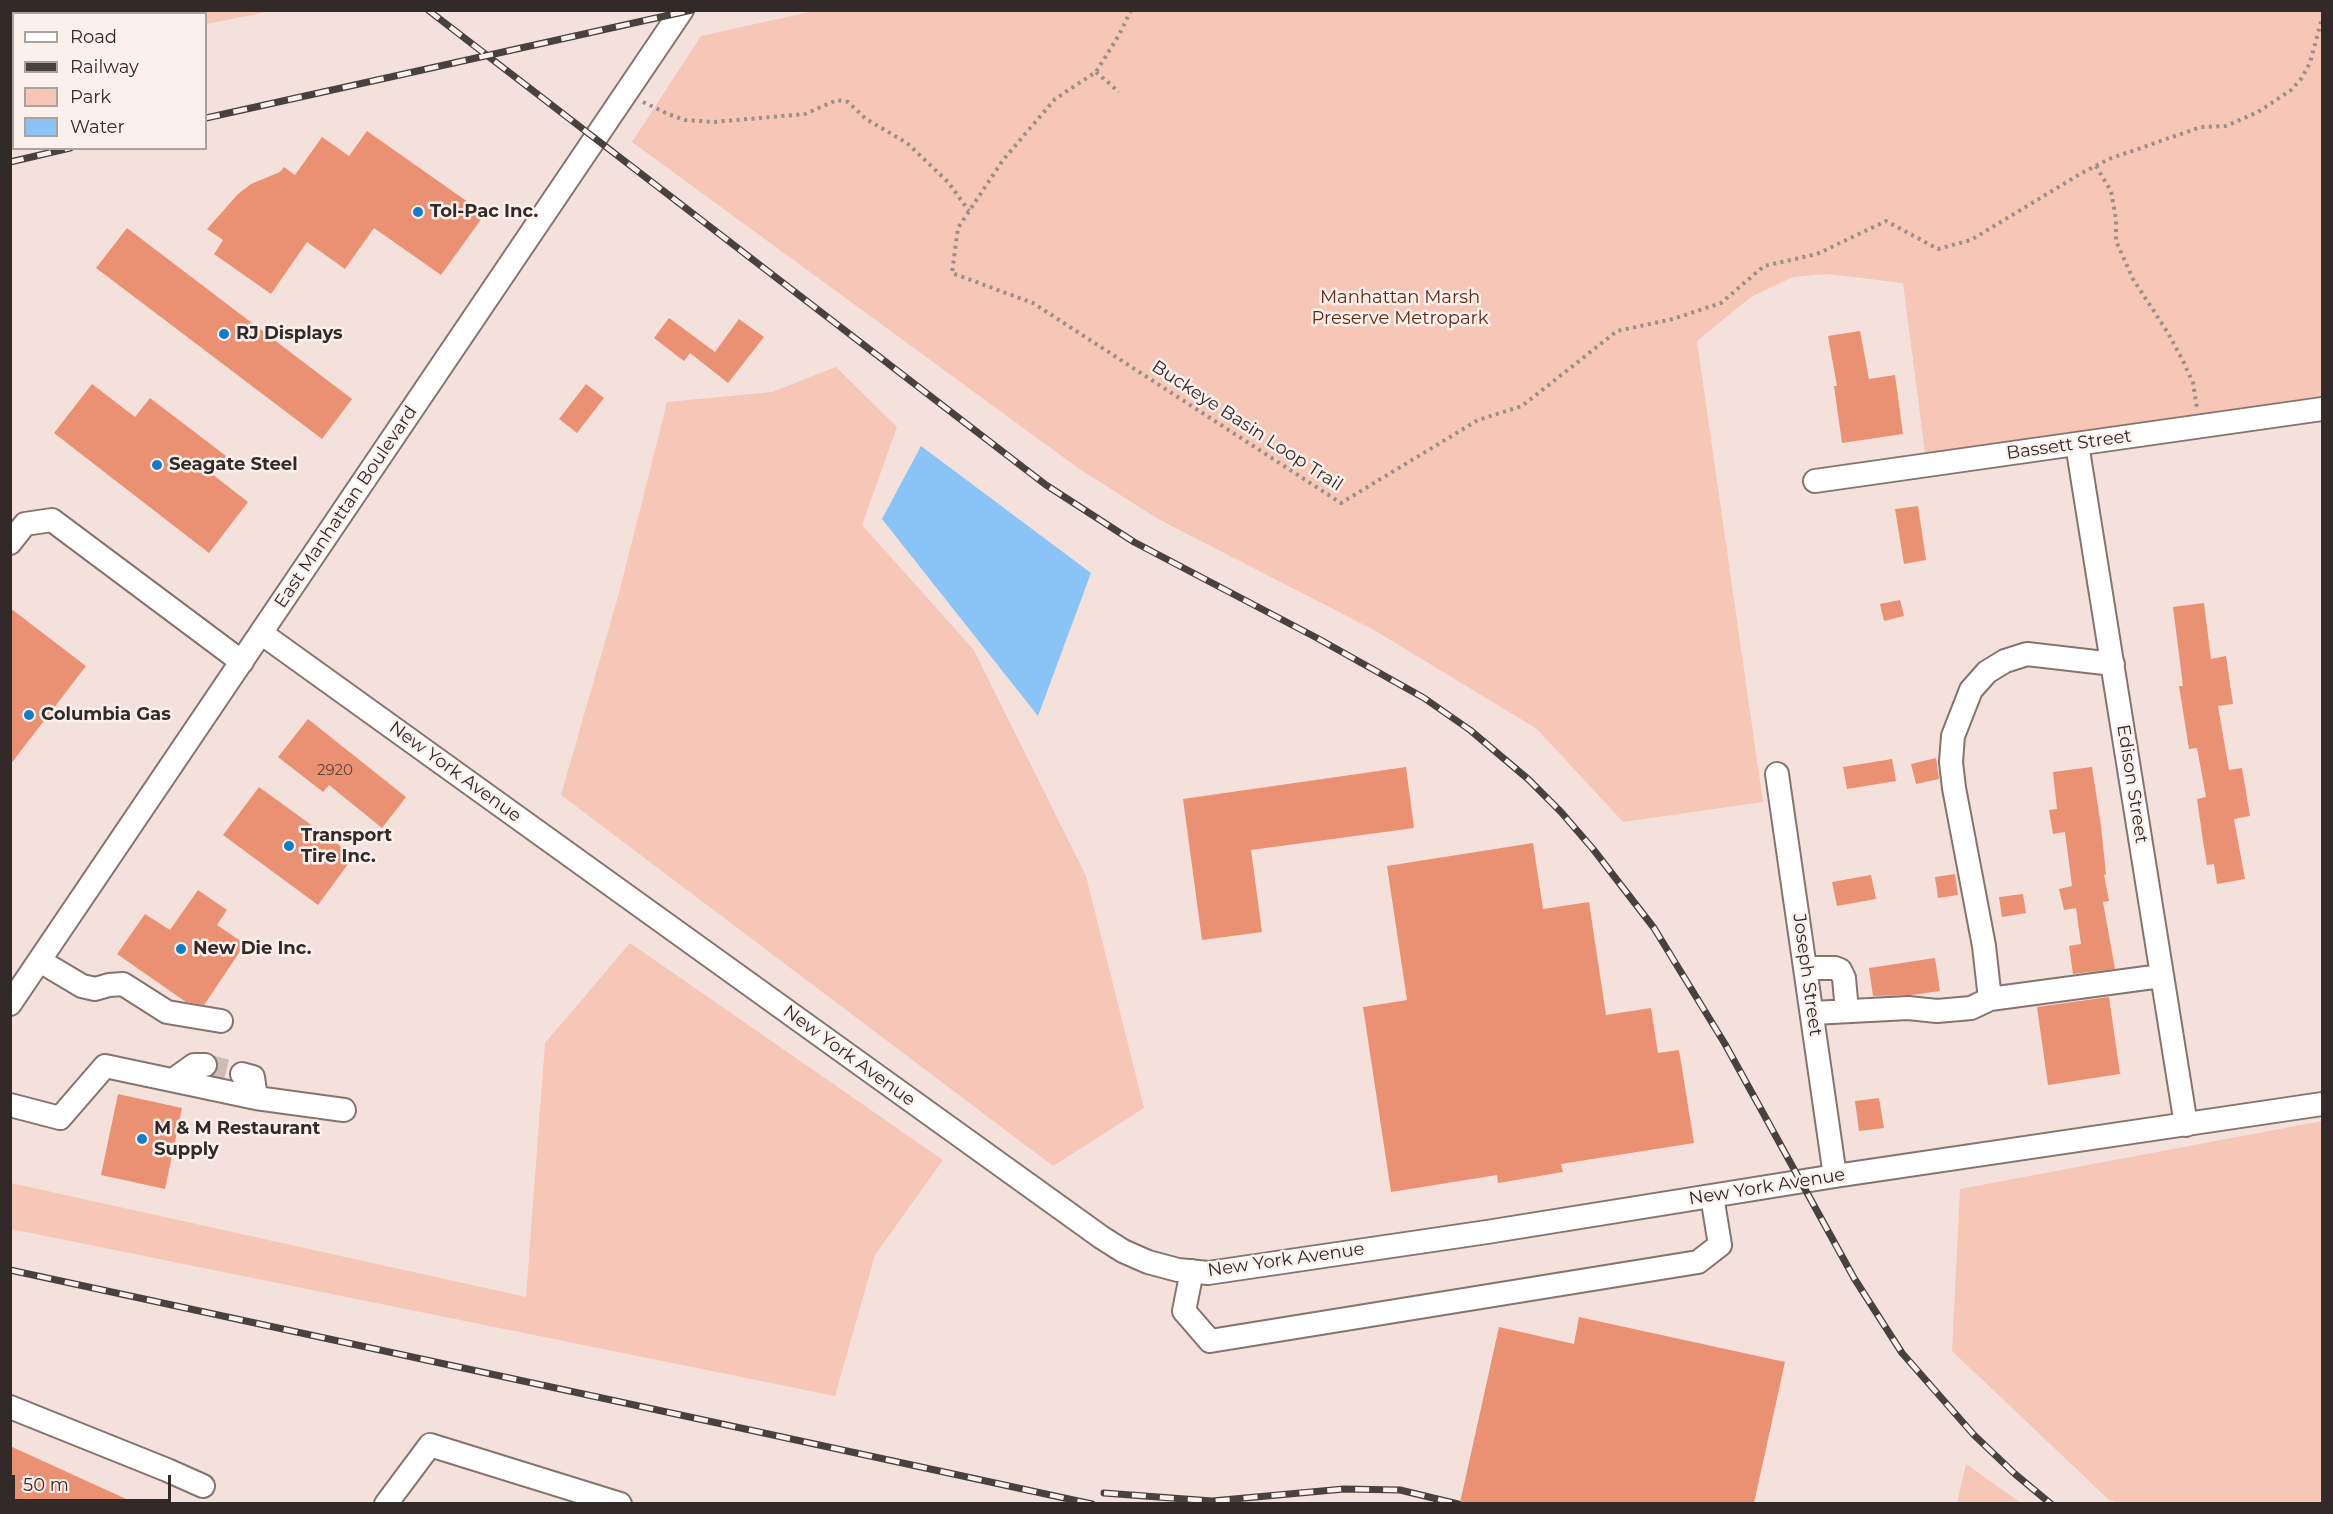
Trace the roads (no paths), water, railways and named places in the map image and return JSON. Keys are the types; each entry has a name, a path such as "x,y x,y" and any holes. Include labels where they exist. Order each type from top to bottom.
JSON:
{"street":[{"name":"East Manhattan Boulevard","path":"10,1004 682,10"},
{"name":"Bassett Street","path":"1815,480 2322,409"},
{"name":"Edison Street","path":"2077,444 2186,1125"},
{"path":"10,543 26,524 52,520 242,662"},
{"name":"New York Avenue","path":"261,633 1101,1237 1123,1251 1148,1262 1208,1273 1475,1234 1835,1176 2322,1104"},
{"path":"1989,999 1984,946 1954,788 1953,736 1960,714 1971,690 1987,672 2005,661 2027,654 2114,664"},
{"name":"Joseph Street","path":"1777,774 1835,1176"},
{"path":"40,961 82,986 95,989 123,984 167,1012 221,1021"},
{"path":"1806,968 1840,970 1844,978 1847,1011"},
{"path":"1813,1013 1908,1008 1937,1011 1971,1008 1989,999 2161,976"},
{"path":"173,1080 194,1065 205,1065"},
{"path":"10,1105 60,1118 105,1066 256,1098 344,1110"},
{"path":"242,1074 253,1077 256,1098"},
{"path":"1192,1271 1184,1311 1210,1341 1698,1262 1720,1245 1712,1196"},
{"path":"10,1407 203,1486"},
{"path":"386,1503 430,1445 620,1503"}],"water":[{"path":"921,446 1091,573 1038,716 882,519"}],"tunnel":[{"path":"205,1065 242,1074"}],"railway":[{"path":"428,10 1046,485 1134,542 1317,638 1424,698 1470,730 1528,779 1593,849 1654,928 1725,1044 1854,1278 1902,1353 1974,1435 2051,1504"},
{"path":"207,118 692,10"},
{"path":"10,162 61,150"},
{"path":"10,1270 1092,1504"},
{"path":"1104,1493 1212,1501 1344,1489 1400,1490 1458,1504"}],"place":[{"name":"Tol-Pac Inc.","path":"418,212"},
{"name":"RJ Displays","path":"224,334"},
{"name":"Seagate Steel","path":"157,465"},
{"name":"Columbia Gas","path":"29,715"},
{"name":"Transport Tire Inc.","path":"289,846"},
{"name":"New Die Inc.","path":"181,949"},
{"name":"M & M Restaurant Supply","path":"142,1139"}],"park label":[{"name":"Manhattan Marsh Preserve Metropark","path":"1400,308"}]}
